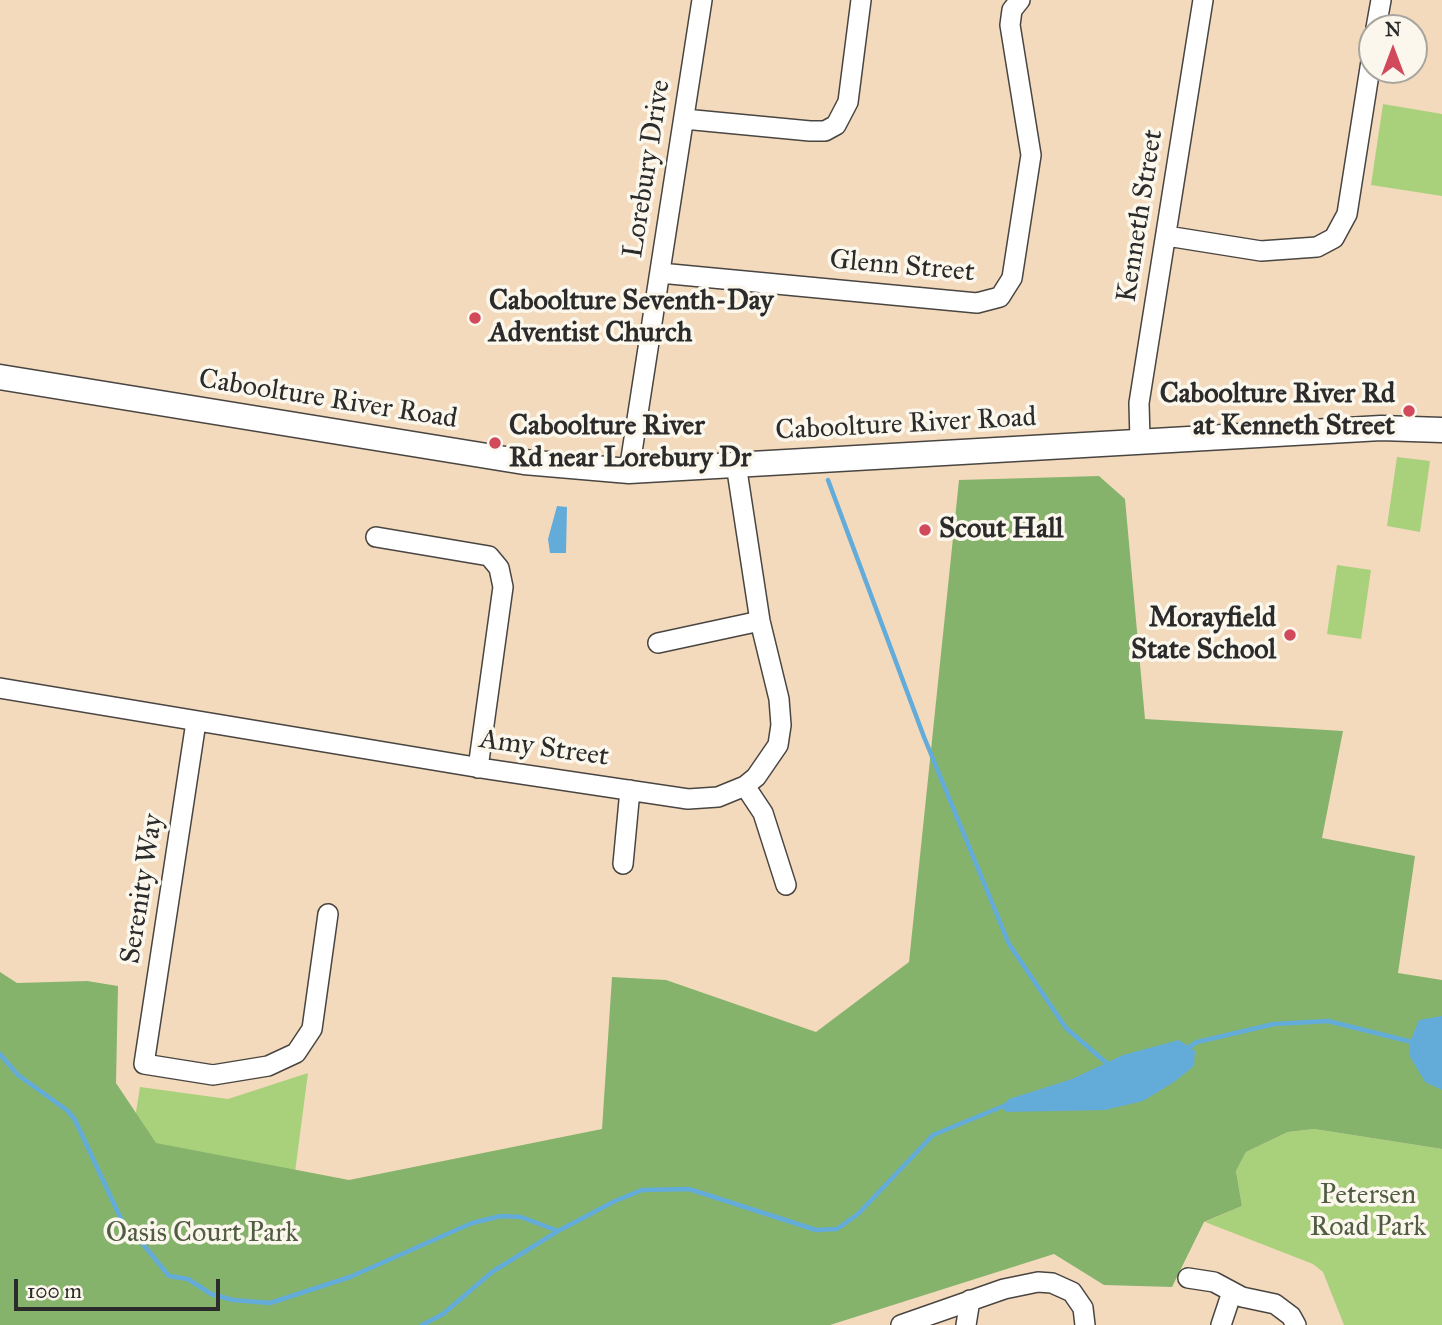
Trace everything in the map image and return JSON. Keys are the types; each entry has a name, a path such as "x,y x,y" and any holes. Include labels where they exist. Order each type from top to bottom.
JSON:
{"main road":[{"name":"Caboolture River Road","path":"0,377 524,462 629,471 1402,427 1442,430"},
{"name":"Caboolture River Road","path":"1402,427 1442,418"}],"street":[{"name":"Lorebury Drive","path":"629,471 702,0"},
{"path":"684,119 810,131 825,131 836,125 848,102 861,0"},
{"name":"Glenn Street","path":"660,273 977,303 1000,297 1012,278 1031,155 1010,25 1012,10 1020,0"},
{"name":"Kenneth Street","path":"1140,441 1139,403 1203,0"},
{"path":"1167,236 1280,251 1317,247 1334,238 1347,214 1367,84"},
{"name":"Amy Street","path":"0,688 478,768 704,799 745,786 764,768 778,745 781,724 779,699 760,621 736,464"},
{"path":"376,537 489,556 499,568 503,587 478,768"},
{"path":"658,643 760,621"},
{"name":"Serenity Way","path":"196,722 144,1064 214,1076 268,1066 296,1053 312,1030 328,914"},
{"path":"745,786 763,813 786,886"},
{"path":"623,864 631,790"},
{"path":"1188,1278 1221,1284 1248,1299 1275,1304 1291,1316 1296,1325"},
{"path":"901,1325 1021,1283 1052,1283 1063,1286 1079,1300 1085,1325"},
{"path":"1221,1325 1223,1311 1233,1292"},
{"path":"966,1325 970,1300"}],"green space":[{"path":"1383,104 1442,114 1442,196 1371,185"},
{"path":"1397,457 1430,461 1420,532 1387,526"},
{"path":"1099,476 1125,499 1145,719 1343,731 1322,838 1415,856 1398,973 1442,980 1442,1149 1314,1129 1288,1132 1246,1152 1236,1171 1242,1206 1204,1222 1172,1287 1104,1285 1054,1254 830,1325 0,1325 0,972 17,983 87,981 118,986 116,1083 156,1143 349,1180 602,1129 612,977 666,980 816,1032 909,962 959,480"},
{"path":"1337,565 1371,570 1361,639 1327,634"},
{"name":"Oasis Court Park","path":"308,1073 275,1325 102,1325 140,1087 228,1099"},
{"name":"Petersen Road Park","path":"1314,1129 1442,1149 1442,1325 1344,1325 1323,1272 1313,1264 1205,1222 1242,1206 1236,1171 1246,1152 1288,1132"}],"water":[{"path":"557,506 567,507 566,553 550,553 548,539"},
{"path":"1442,1016 1442,1090 1425,1082 1409,1055 1410,1042 1419,1020"},
{"path":"1179,1040 1195,1051 1194,1066 1143,1101 1105,1110 1006,1112 1002,1106 1009,1099 1072,1079 1123,1055"}],"waterway":[{"path":"828,480 924,737 1009,944 1066,1028 1110,1066"},
{"path":"1186,1049 1197,1042 1274,1024 1328,1021 1416,1043"},
{"path":"0,1054 18,1075 68,1111 75,1120 122,1221"},
{"path":"422,1325 443,1314 492,1272 558,1231 642,1190 689,1189 816,1230 837,1229 858,1214 933,1135 1006,1105"},
{"path":"138,1238 169,1276 188,1279 211,1294 233,1300 270,1303 350,1277 472,1223 501,1216 521,1217 558,1231"}],"place":[{"name":"Caboolture Seventh-Day Adventist Church","path":"475,318"},
{"name":"Caboolture River Rd at Kenneth Street","path":"1409,411"},
{"name":"Caboolture River Rd near Lorebury Dr","path":"495,443"},
{"name":"Scout Hall","path":"925,530"},
{"name":"Morayfield State School","path":"1290,635"}]}
